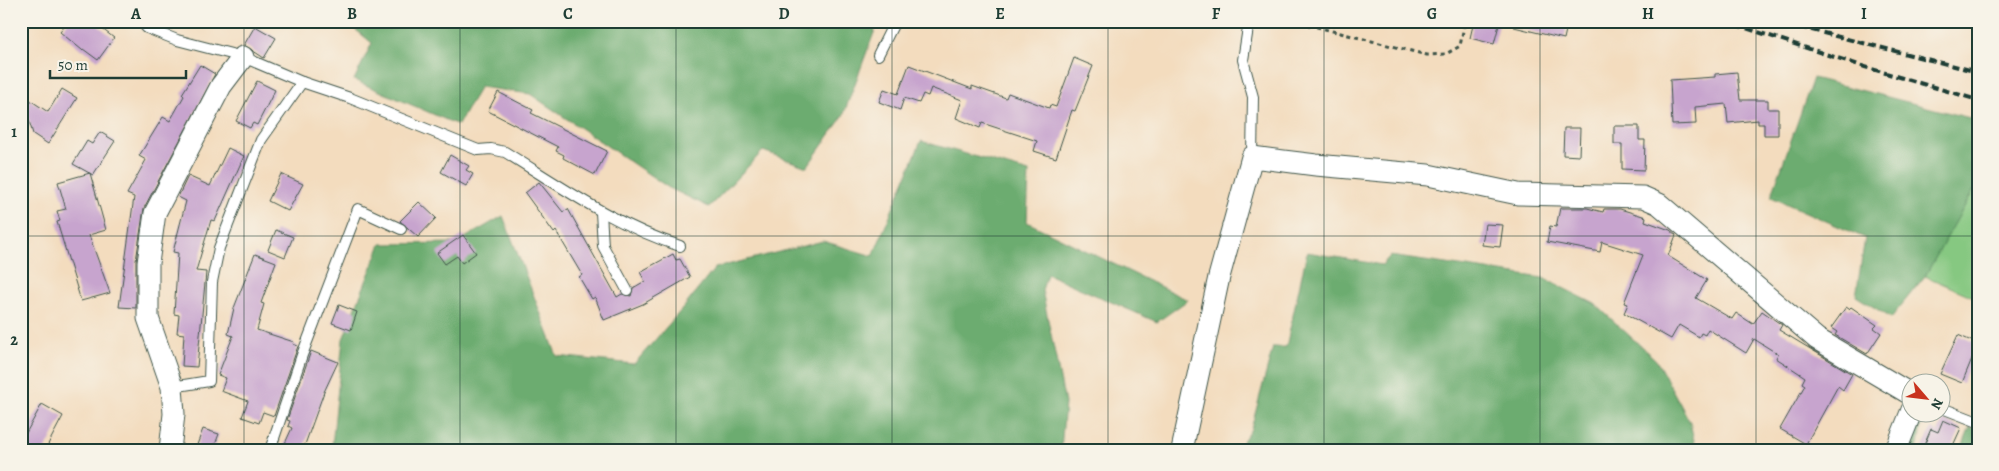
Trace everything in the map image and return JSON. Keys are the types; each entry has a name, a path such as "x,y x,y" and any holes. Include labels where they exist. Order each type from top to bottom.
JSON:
{"street":[{"path":"170,450 174,414 172,387 148,318 148,263 155,212 220,86 243,57"},
{"path":"1182,450 1219,277 1252,156 1316,165 1428,175 1518,194 1643,197 1659,204 1817,339 1902,389"},
{"path":"1896,450 1906,424"}],"lane":[{"path":"141,21 147,28 177,40 243,57 302,82 350,98 478,150 491,149 505,152 601,212 646,235 680,246"},
{"path":"878,55 895,21"},
{"path":"1247,21 1248,28 1243,60 1254,97 1252,156"},
{"path":"172,387 208,381 212,282 219,248 262,140 302,82"},
{"path":"270,450 302,355 358,209 401,229"},
{"path":"601,212 603,246 627,290"},
{"path":"1952,412 1978,422"}],"path":[{"path":"1293,21 1427,55 1446,54 1460,46 1465,21"}],"green space":[{"path":"345,21 868,21 875,30 843,116 807,167 763,151 709,207 669,188 530,94 480,87 458,125 354,80 372,43"},
{"path":"1813,78 1978,120 1978,187 1973,191 1925,276 1891,318 1856,296 1865,238 1771,197"},
{"path":"921,141 1029,172 1027,222 1188,300 1157,322 1047,274 1042,290 1065,403 1061,450 336,450 332,446 343,339 381,244 456,243 503,216 557,356 634,364 715,268 823,241 873,256"},
{"path":"1978,187 1978,299 1925,276 1973,191"},
{"path":"1307,252 1382,265 1390,256 1543,278 1595,304 1656,360 1690,422 1696,450 1237,450 1251,429 1273,347 1286,347"},
{"path":"1913,424 1921,424 1917,450 1901,450"},
{"path":"1970,427 1978,431 1978,450 1961,450"}],"building":[{"path":"69,21 92,21 114,38 98,60 60,32"},
{"path":"1474,21 1500,21 1494,44 1470,38"},
{"path":"1515,21 1568,21 1564,39 1514,27"},
{"path":"255,26 276,38 264,58 244,45"},
{"path":"1074,58 1093,66 1075,111 1072,110 1056,158 1034,151 1037,141 982,123 980,128 956,118 962,100 931,88 928,96 923,94 919,103 904,98 900,110 879,102 884,89 898,94 909,65 972,89 972,86 1006,98 1008,93 1049,108 1050,105 1056,107"},
{"path":"200,65 215,74 144,208 136,261 136,308 119,307 134,197 127,194 146,160 139,156 163,117 170,121 184,96 182,94"},
{"path":"1737,72 1740,100 1768,100 1768,109 1778,109 1778,135 1764,135 1764,124 1758,124 1758,120 1728,123 1726,104 1695,107 1696,124 1672,125 1670,80 1715,77 1715,74"},
{"path":"257,81 275,90 257,125 253,123 250,128 236,121"},
{"path":"62,89 77,98 48,144 33,134 21,94 48,112"},
{"path":"498,92 533,110 531,113 607,151 595,175 563,158 564,155 556,151 558,147 488,111"},
{"path":"1614,126 1639,126 1639,140 1645,140 1644,170 1622,169 1622,144 1614,144"},
{"path":"1564,128 1580,128 1579,156 1563,155"},
{"path":"100,132 115,141 93,175 73,164 87,141 92,144"},
{"path":"228,148 244,156 215,221 211,220 196,271 206,272 197,367 182,366 184,334 177,333 179,315 174,314 178,253 173,252 186,201 178,197 188,176 210,186"},
{"path":"450,155 469,166 466,170 473,174 466,186 441,172"},
{"path":"90,173 106,230 89,235 110,293 81,301 57,222 60,221 57,211 66,209 58,182"},
{"path":"281,174 303,184 288,211 268,201"},
{"path":"539,182 563,212 568,209 617,297 622,294 631,296 633,288 645,281 640,272 673,254 676,260 680,259 690,277 643,304 604,320 595,297 592,299 579,277 582,275 556,231 554,233 525,193"},
{"path":"419,202 436,218 418,237 400,221"},
{"path":"1560,208 1587,208 1603,212 1604,209 1620,209 1646,217 1645,221 1670,230 1676,235 1668,256 1707,280 1696,298 1732,319 1736,313 1753,324 1762,311 1782,325 1779,330 1852,374 1843,390 1838,386 1806,444 1780,429 1805,385 1802,383 1805,377 1776,358 1778,354 1754,339 1746,353 1708,329 1705,335 1701,333 1699,337 1679,325 1671,339 1624,313 1628,304 1624,303 1643,255 1602,242 1600,252 1547,242 1550,226 1556,227"},
{"path":"1485,224 1503,225 1500,247 1482,245"},
{"path":"276,230 293,237 285,257 268,250"},
{"path":"463,235 476,253 462,263 457,256 445,264 437,253"},
{"path":"255,254 276,262 261,303 264,304 257,330 294,342 293,344 298,346 274,416 263,412 259,423 242,417 248,401 221,391 226,378 218,375 233,336 228,334 234,308"},
{"path":"339,305 357,312 351,330 332,323"},
{"path":"1846,307 1849,309 1851,307 1877,325 1874,328 1881,333 1867,354 1835,335 1837,332 1831,328"},
{"path":"1958,335 1978,344 1962,383 1952,379 1952,374 1940,374"},
{"path":"311,351 338,362 324,392 303,450 282,450 292,428 288,426 290,421 287,420"},
{"path":"42,404 63,416 45,450 28,450 21,446 21,442"},
{"path":"1941,424 1952,424 1961,428 1951,450 1922,450 1931,429 1938,432"},
{"path":"203,429 219,434 213,450 195,450"}],"railway":[{"path":"1724,21 1865,67 1978,100"},
{"path":"1776,21 1978,72"}]}
